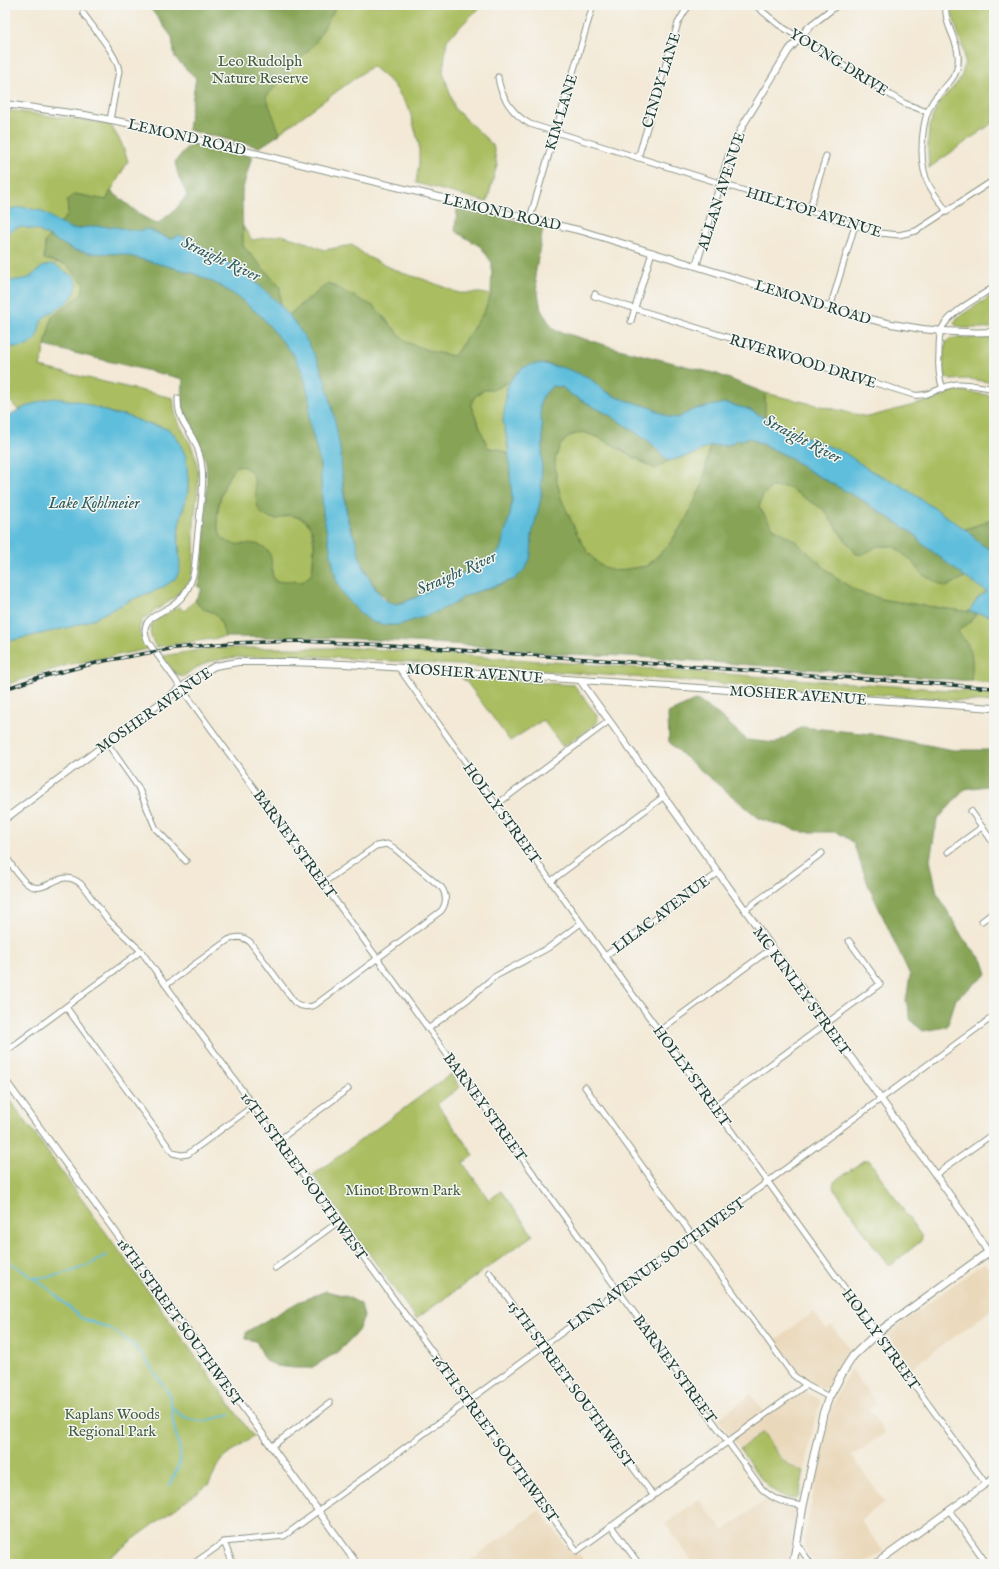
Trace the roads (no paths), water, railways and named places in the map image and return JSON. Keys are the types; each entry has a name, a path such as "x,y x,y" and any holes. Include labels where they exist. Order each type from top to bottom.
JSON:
{"main road":[{"path":"793,1564 819,1429 829,1397 841,1374 854,1356 877,1333 991,1250"}],"street":[{"name":"KIM LANE","path":"530,218 593,5"},
{"name":"CINDY LANE","path":"638,158 678,23 690,5"},
{"name":"YOUNG DRIVE","path":"755,5 769,17 887,93 927,112"},
{"name":"ALLAN AVENUE","path":"696,266 729,155 743,125 783,59 799,37 821,16 837,5"},
{"path":"946,5 947,22 957,45 958,64 953,78 934,100 927,112 923,132 924,169 930,187 947,212"},
{"path":"83,13 114,56 118,65 119,71 110,120"},
{"name":"HILLTOP AVENUE","path":"498,77 499,87 503,96 517,114 530,124 880,233 899,235 916,231 994,180"},
{"name":"LEMOND ROAD","path":"5,104 110,120 530,218 582,231 830,308 891,325 940,332 994,332"},
{"path":"809,211 826,156"},
{"path":"830,308 854,225"},
{"path":"631,321 652,252"},
{"path":"943,389 938,366 940,332 953,315 994,287"},
{"name":"RIVERWOOD DRIVE","path":"595,294 594,296 914,396 928,395 955,384 994,389"},
{"name":"BARNEY STREET","path":"178,398 178,414 196,444 202,463 202,489 194,571 187,591 176,603 150,618 146,623 144,631 154,651 182,687 762,1489 779,1501 803,1506"},
{"name":"MOSHER AVENUE","path":"5,819 182,687 210,669 223,664 238,662 288,662 399,668 994,708"},
{"name":"HOLLY STREET","path":"399,668 496,805 986,1484"},
{"name":"MC KINLEY STREET","path":"580,680 826,1024 991,1250 994,1262"},
{"path":"496,805 608,721"},
{"path":"107,743 138,787 156,829 186,861"},
{"path":"551,881 663,797"},
{"path":"971,811 994,844"},
{"path":"948,852 982,827"},
{"path":"166,985 228,940 242,937 250,942 295,1003 304,1007 310,1007 378,959 441,911 446,902 446,897 442,888 394,848 386,844 376,846 323,883"},
{"path":"745,910 822,853"},
{"name":"16TH STREET SOUTHWEST","path":"5,855 23,880 32,886 43,887 60,878 76,880 81,884 108,920 141,951 577,1551 611,1526"},
{"name":"LILAC AVENUE","path":"605,956 718,873"},
{"path":"982,921 994,912"},
{"path":"428,1029 467,1000 494,977 548,948 581,923"},
{"path":"714,1106 880,984 849,941"},
{"path":"659,1031 772,948"},
{"path":"5,1052 141,951"},
{"path":"66,1007 173,1153 181,1155 188,1154 253,1106"},
{"name":"LINN AVENUE SOUTHWEST","path":"224,1542 284,1536 994,1016"},
{"name":"18TH STREET SOUTHWEST","path":"5,1080 357,1564"},
{"path":"585,1087 793,1375 806,1386 829,1397"},
{"path":"279,1140 348,1089"},
{"path":"935,1175 994,1133"},
{"path":"276,1268 338,1222"},
{"name":"15TH STREET SOUTHWEST","path":"489,1272 653,1496"},
{"path":"639,1564 611,1526 806,1386"},
{"path":"271,1446 330,1403"},
{"path":"875,1564 994,1478"},
{"path":"949,1510 987,1564"},
{"path":"193,1564 224,1542 233,1564"},
{"path":"797,1544 811,1564"}],"water":[{"name":"Straight River","path":"22,207 42,211 61,224 73,229 96,226 115,227 139,231 147,229 170,239 180,235 240,270 258,284 290,316 315,356 328,391 341,455 343,487 348,521 357,543 359,556 368,577 376,590 385,600 390,603 395,604 413,599 441,583 488,560 500,550 510,515 512,500 508,443 503,421 507,388 510,381 522,368 534,364 542,364 564,368 588,377 605,391 616,397 649,407 669,417 678,418 692,410 725,403 748,409 780,426 845,453 871,471 900,485 965,529 982,545 994,551 994,616 969,612 978,598 987,592 919,541 917,536 862,500 811,472 789,457 750,438 735,441 728,445 710,446 694,454 668,461 650,442 611,416 570,394 562,387 552,386 543,396 540,404 543,442 541,498 532,534 531,555 524,570 515,579 470,594 463,597 456,603 434,613 399,625 385,625 372,622 360,613 343,594 336,579 323,513 320,463 309,420 310,401 303,373 293,354 278,336 261,316 238,297 217,284 193,273 122,254 90,253 74,250 37,230 22,227 15,228 5,235 5,210"},
{"path":"51,264 58,266 75,279 77,286 74,294 64,305 43,319 36,338 29,345 10,347 5,345 5,282 29,278 42,267"},
{"name":"Lake Kohlmeier","path":"54,398 77,401 114,414 125,415 145,423 168,429 174,434 186,457 188,478 188,491 179,525 178,538 180,567 175,579 162,588 133,599 91,620 70,627 5,642 5,418 28,406"}],"waterway":[{"path":"34,1278 63,1274 81,1268 107,1255"},
{"path":"5,1259 49,1289 81,1318 111,1329 131,1343 144,1357 169,1394 172,1408 173,1422 180,1450 180,1462 170,1485"},
{"path":"172,1408 187,1418 200,1421 207,1421 230,1414"}],"railway":[{"path":"5,689 37,678 104,661 175,648 230,643 300,641 389,645 994,688"}],"park label":[{"name":"Leo Rudolph Nature Reserve","path":"260,70"},
{"name":"Minot Brown Park","path":"403,1190"},
{"name":"Kaplans Woods Regional Park","path":"112,1422"}]}
